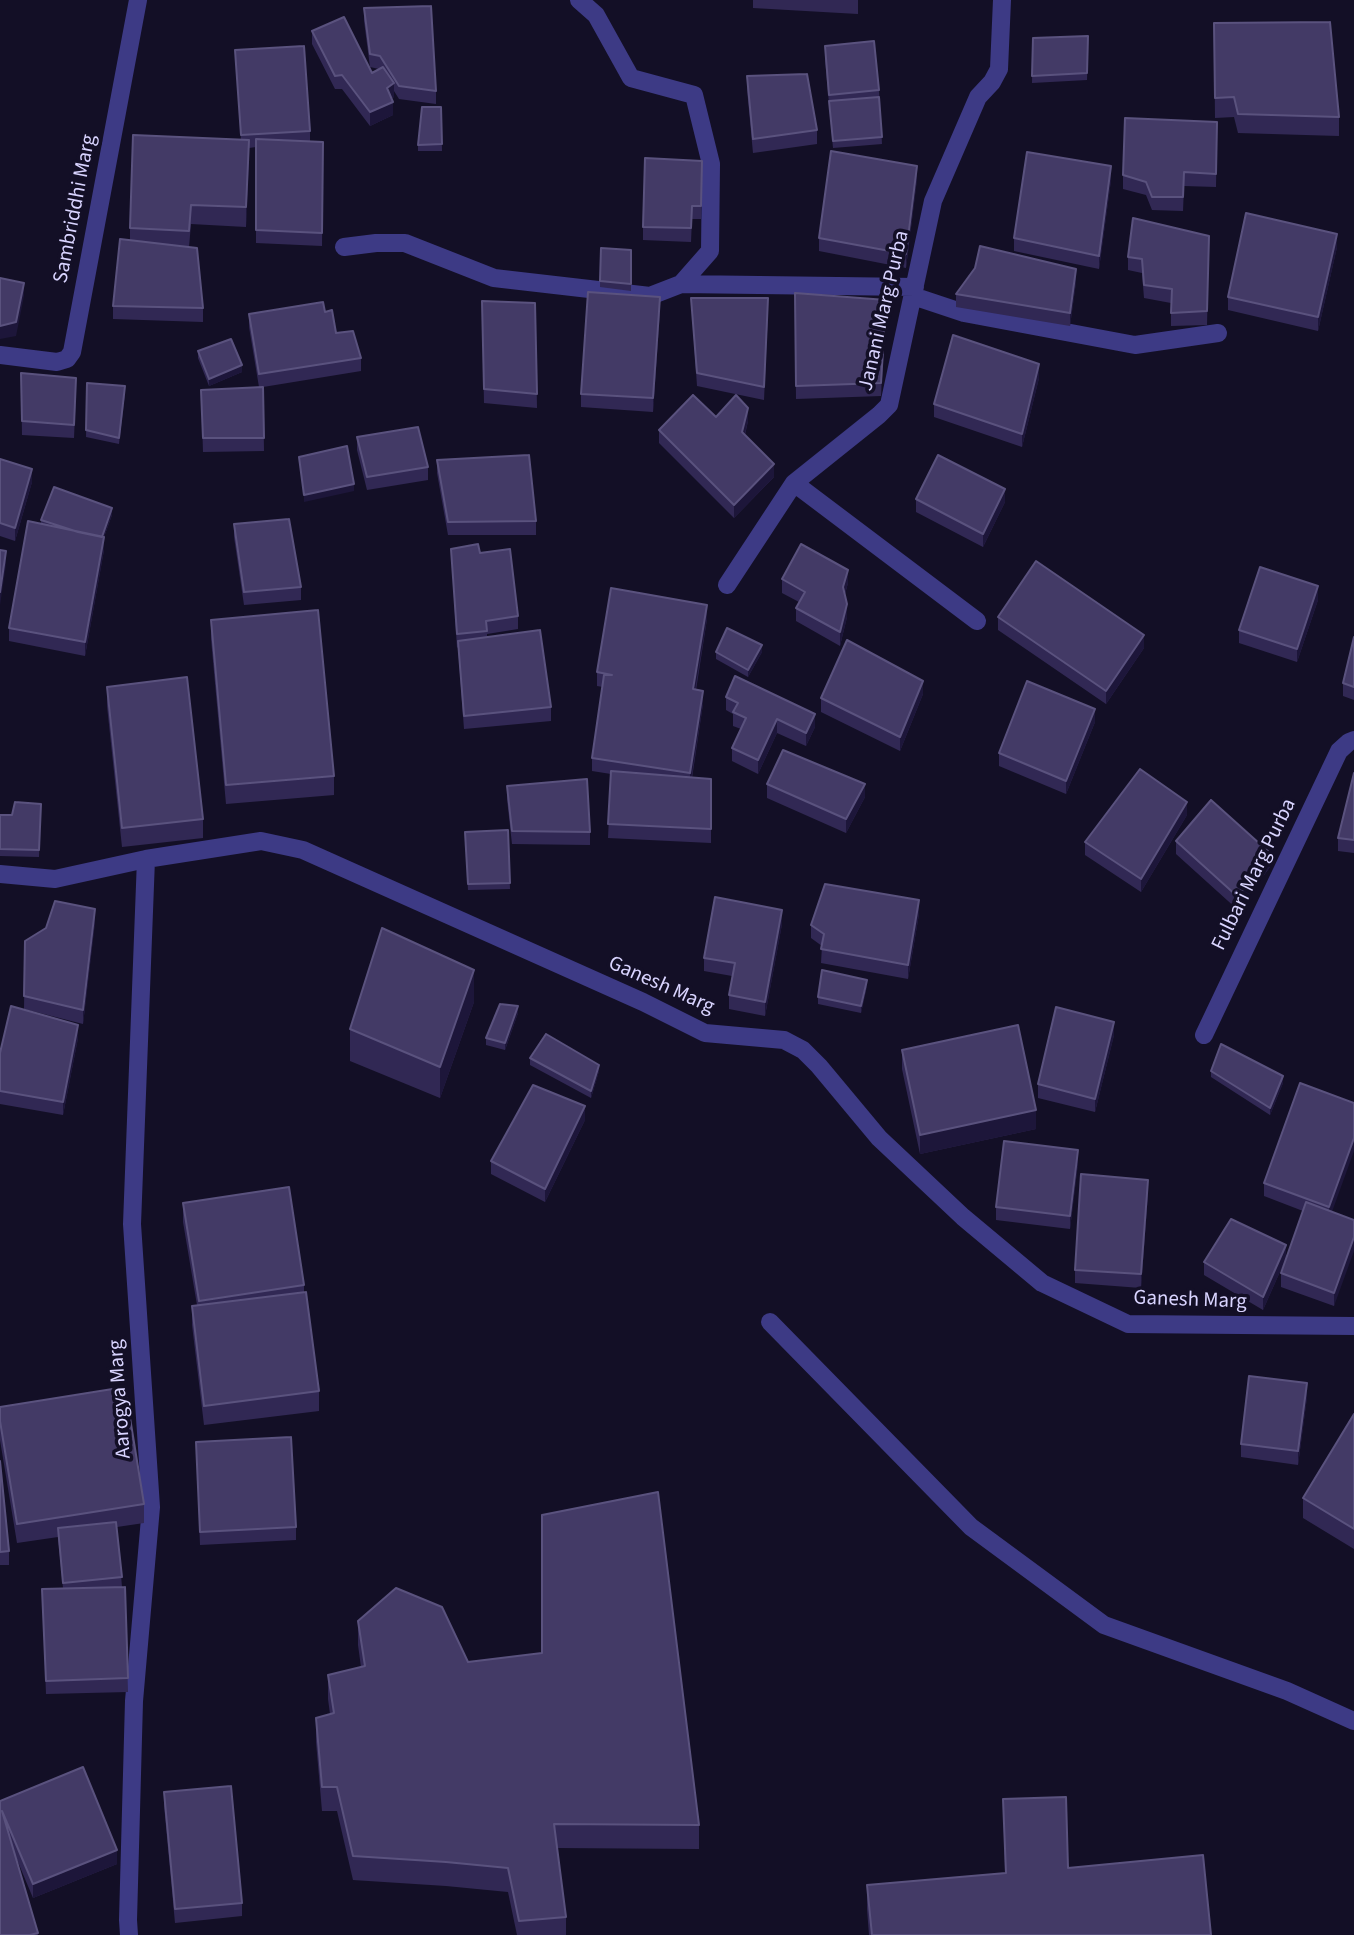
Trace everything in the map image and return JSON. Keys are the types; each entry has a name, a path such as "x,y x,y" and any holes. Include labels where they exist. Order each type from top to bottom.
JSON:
{"street":[{"name":"Sambriddhi Marg","path":"0,355 57,362 67,359 72,352 138,0"},
{"path":"579,0 596,15 631,78 694,94 711,164 710,251 681,284"},
{"name":"Janani Marg Purba","path":"727,585 794,483 889,404 933,201 978,97 992,82 999,69 1002,0"},
{"path":"344,247 405,243 494,278 636,295 650,296 681,284 914,291 964,313 1135,345 1218,333"},
{"path":"794,483 977,621"},
{"name":"Fulbari Marg Purba","path":"1204,1035 1339,751 1349,741 1354,740"},
{"name":"Ganesh Marg","path":"0,874 55,879 146,859 261,841 303,850 643,1002 705,1033 784,1040 803,1050 879,1138 963,1217 1042,1283 1128,1324 1354,1326"},
{"name":"Aarogya Marg","path":"129,1935 134,1702 150,1507 132,1224 146,859"},
{"path":"770,1322 971,1527 1104,1625 1287,1691 1354,1721"}],"building":[{"path":"431,6 436,91 399,86 380,56 370,54 364,8"},
{"path":"344,17 372,73 383,67 394,83 387,88 393,102 370,112 342,75 335,76 312,31"},
{"path":"1330,22 1339,117 1238,114 1234,97 1215,98 1214,23"},
{"path":"1088,36 1087,73 1032,76 1033,38"},
{"path":"874,41 879,90 829,95 825,46"},
{"path":"304,46 310,131 241,135 235,50"},
{"path":"807,74 817,130 753,139 747,76"},
{"path":"879,97 882,137 833,141 829,101"},
{"path":"422,107 441,107 442,144 418,145"},
{"path":"1125,118 1217,122 1216,174 1184,172 1183,197 1152,197 1146,182 1123,175"},
{"path":"133,135 249,140 246,207 191,205 189,231 130,228"},
{"path":"256,139 323,142 322,233 256,230"},
{"path":"831,151 917,166 906,254 819,238"},
{"path":"1027,152 1111,166 1099,256 1014,238"},
{"path":"645,158 702,161 701,206 692,206 691,228 643,227"},
{"path":"1246,213 1337,234 1318,317 1228,297"},
{"path":"1133,218 1209,236 1207,311 1171,313 1172,289 1144,285 1142,259 1128,257"},
{"path":"120,239 197,248 203,308 113,306"},
{"path":"980,246 1076,269 1070,313 956,294 975,268"},
{"path":"601,248 631,250 631,284 600,281"},
{"path":"0,278 24,283 16,322 0,326"},
{"path":"588,292 660,297 653,398 581,394"},
{"path":"795,293 886,300 881,383 796,386"},
{"path":"691,298 768,298 764,387 697,373"},
{"path":"482,301 535,303 537,394 484,389"},
{"path":"323,302 325,312 332,310 336,333 353,331 361,358 259,374 249,314"},
{"path":"953,335 1039,364 1022,434 934,404"},
{"path":"231,339 242,365 209,379 198,351"},
{"path":"21,373 76,378 74,425 22,421"},
{"path":"87,383 125,386 119,438 86,430"},
{"path":"263,387 264,438 203,438 201,390"},
{"path":"693,395 716,417 736,395 748,408 742,432 774,464 734,505 659,430"},
{"path":"418,427 428,467 367,477 357,437"},
{"path":"347,446 354,484 304,495 299,457"},
{"path":"529,455 536,521 448,522 437,460"},
{"path":"938,455 1005,489 983,534 916,499"},
{"path":"0,459 32,469 15,528 0,523"},
{"path":"54,487 112,508 102,537 41,520"},
{"path":"289,519 301,587 244,592 234,524"},
{"path":"28,521 104,537 85,642 9,628"},
{"path":"478,544 480,553 510,549 518,616 486,621 487,631 457,634 451,549"},
{"path":"801,544 848,570 843,587 847,604 840,632 796,608 805,592 782,579"},
{"path":"0,550 6,551 0,592"},
{"path":"1036,561 1144,635 1106,691 998,617"},
{"path":"1260,567 1318,586 1297,649 1239,630"},
{"path":"611,588 707,605 693,689 703,691 690,773 592,758 604,675 612,675 597,672"},
{"path":"318,610 334,776 226,785 211,620"},
{"path":"727,628 762,645 748,670 716,652"},
{"path":"540,630 551,707 464,716 458,641"},
{"path":"1354,637 1354,687 1343,683"},
{"path":"847,640 923,681 900,737 821,698"},
{"path":"735,676 815,714 806,733 777,719 758,760 732,748 746,718 733,712 738,703 726,697"},
{"path":"187,677 203,819 122,828 107,687"},
{"path":"1027,681 1095,709 1066,781 999,753"},
{"path":"783,750 865,784 846,819 767,784"},
{"path":"1140,769 1187,802 1141,879 1085,842"},
{"path":"611,771 711,779 711,829 608,824"},
{"path":"1354,773 1354,840 1338,838"},
{"path":"587,779 590,832 512,831 507,786"},
{"path":"1211,800 1270,853 1238,897 1176,841"},
{"path":"15,802 41,804 39,850 0,849 0,815 12,815"},
{"path":"508,830 510,883 468,884 465,832"},
{"path":"825,884 919,900 908,965 821,949 824,934 811,925"},
{"path":"715,897 782,910 765,1002 729,995 735,963 704,958"},
{"path":"55,901 95,909 83,1010 24,996 25,941 46,928"},
{"path":"382,928 474,970 440,1067 350,1029"},
{"path":"822,970 867,980 861,1006 818,997"},
{"path":"500,1004 518,1006 505,1043 486,1038"},
{"path":"11,1006 78,1025 63,1102 0,1091 0,1053"},
{"path":"1056,1007 1114,1022 1095,1099 1038,1084"},
{"path":"1018,1025 1036,1110 920,1135 902,1050"},
{"path":"546,1034 599,1065 591,1091 530,1058"},
{"path":"1221,1044 1283,1076 1270,1108 1211,1071"},
{"path":"1300,1083 1354,1103 1354,1138 1329,1207 1264,1183"},
{"path":"533,1085 585,1106 545,1189 491,1161"},
{"path":"1004,1141 1078,1150 1070,1216 996,1207"},
{"path":"1081,1174 1148,1180 1141,1274 1075,1270"},
{"path":"289,1187 304,1285 199,1301 183,1203"},
{"path":"1306,1202 1354,1220 1354,1237 1334,1293 1281,1273"},
{"path":"1231,1219 1286,1245 1263,1297 1204,1262"},
{"path":"306,1292 319,1391 204,1406 192,1306"},
{"path":"1249,1376 1307,1383 1298,1451 1241,1444"},
{"path":"125,1387 144,1504 17,1524 0,1407"},
{"path":"1354,1414 1354,1529 1303,1498"},
{"path":"291,1437 296,1527 200,1532 196,1442"},
{"path":"0,1461 9,1551 0,1552"},
{"path":"658,1492 699,1825 554,1824 566,1917 519,1921 508,1868 353,1856 337,1787 322,1787 316,1718 334,1713 328,1675 365,1666 358,1621 396,1588 442,1607 468,1662 542,1653 542,1515"},
{"path":"116,1522 122,1577 63,1583 58,1528"},
{"path":"125,1587 128,1678 46,1681 42,1589"},
{"path":"83,1767 117,1850 33,1884 2,1811 38,1933 0,1935 0,1801"},
{"path":"231,1786 242,1903 175,1909 164,1792"},
{"path":"1066,1797 1068,1868 1203,1855 1211,1935 872,1935 867,1885 1006,1873 1003,1799"}]}
